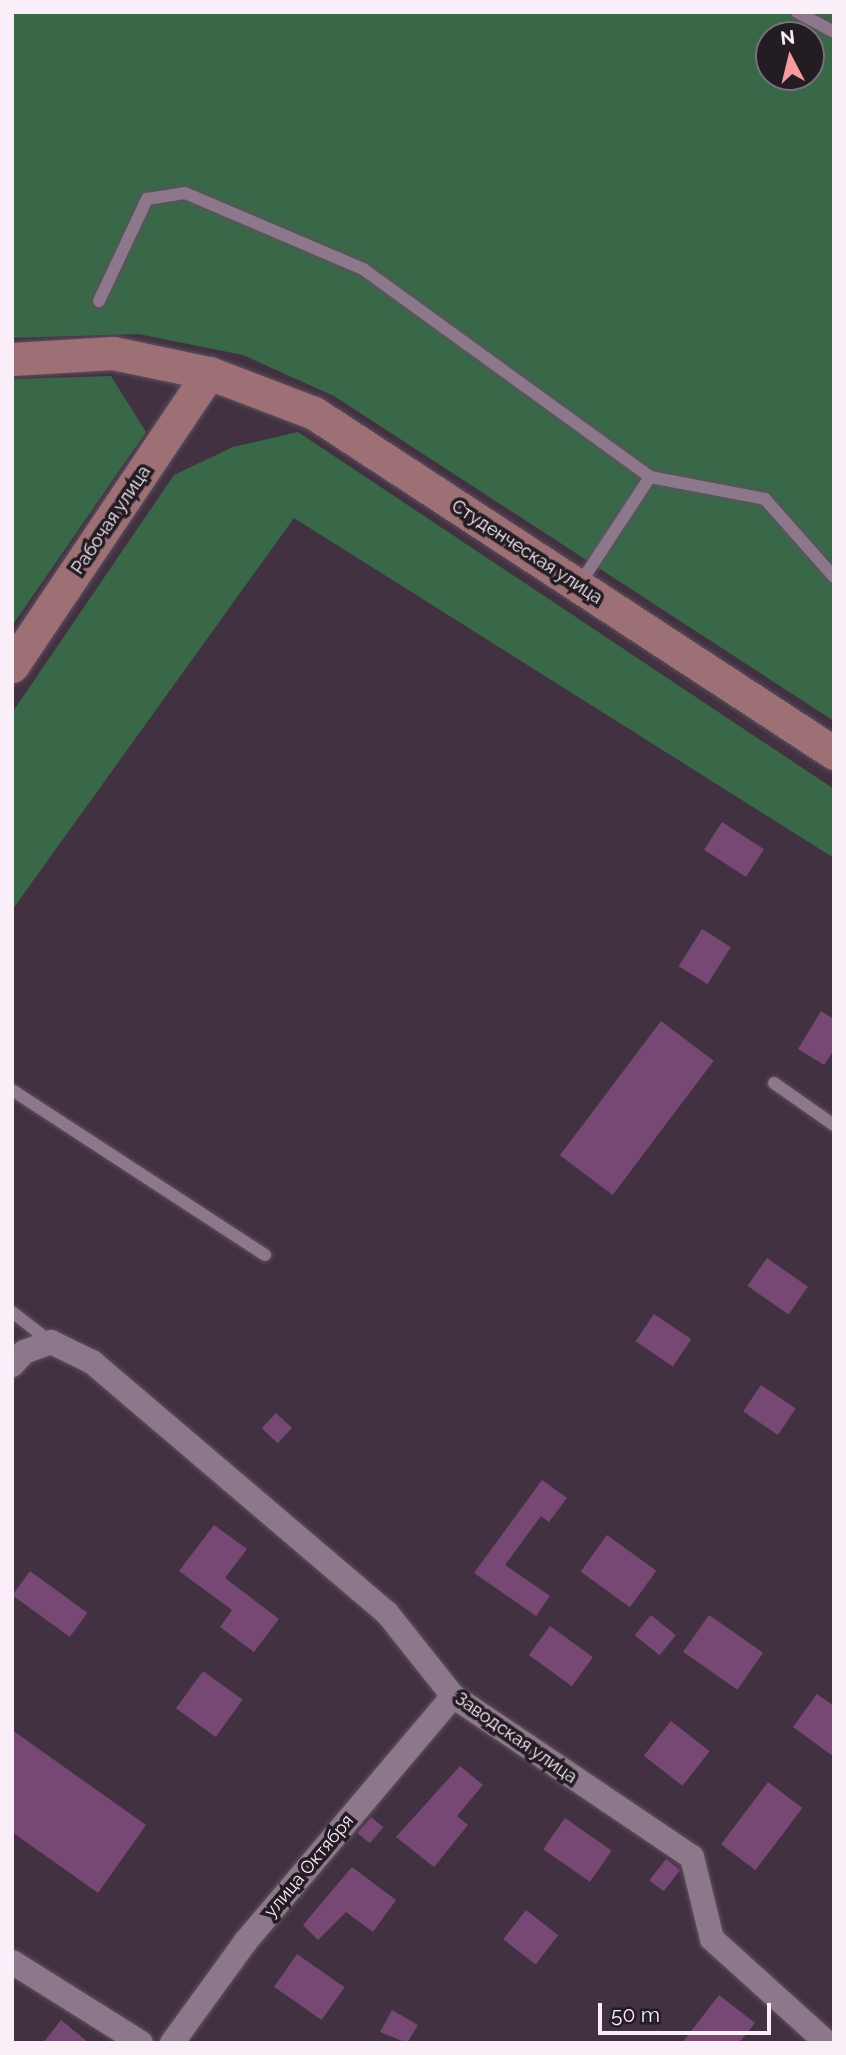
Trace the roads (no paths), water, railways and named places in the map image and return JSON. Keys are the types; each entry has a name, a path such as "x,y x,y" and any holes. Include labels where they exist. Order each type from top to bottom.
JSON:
{"main road":[{"name":"Студенческая улица","path":"12,359 113,353 209,373 314,413 834,753"},
{"name":"Рабочая улица","path":"12,666 209,373"}],"street":[{"path":"12,1365 24,1352 51,1342"},
{"name":"Заводская улица","path":"51,1342 92,1362 387,1613 453,1696 692,1857 712,1939 827,2043"},
{"name":"улица Октября","path":"172,2043 246,1941 453,1696"},
{"path":"12,1962 141,2043"}],"lane":[{"path":"797,12 834,32"},
{"path":"99,301 148,199 185,193 363,269 650,477 765,499 834,576"},
{"path":"579,586 650,477"},
{"path":"775,1083 834,1125"},
{"path":"12,1090 265,1255"},
{"path":"12,1312 51,1342"}]}
